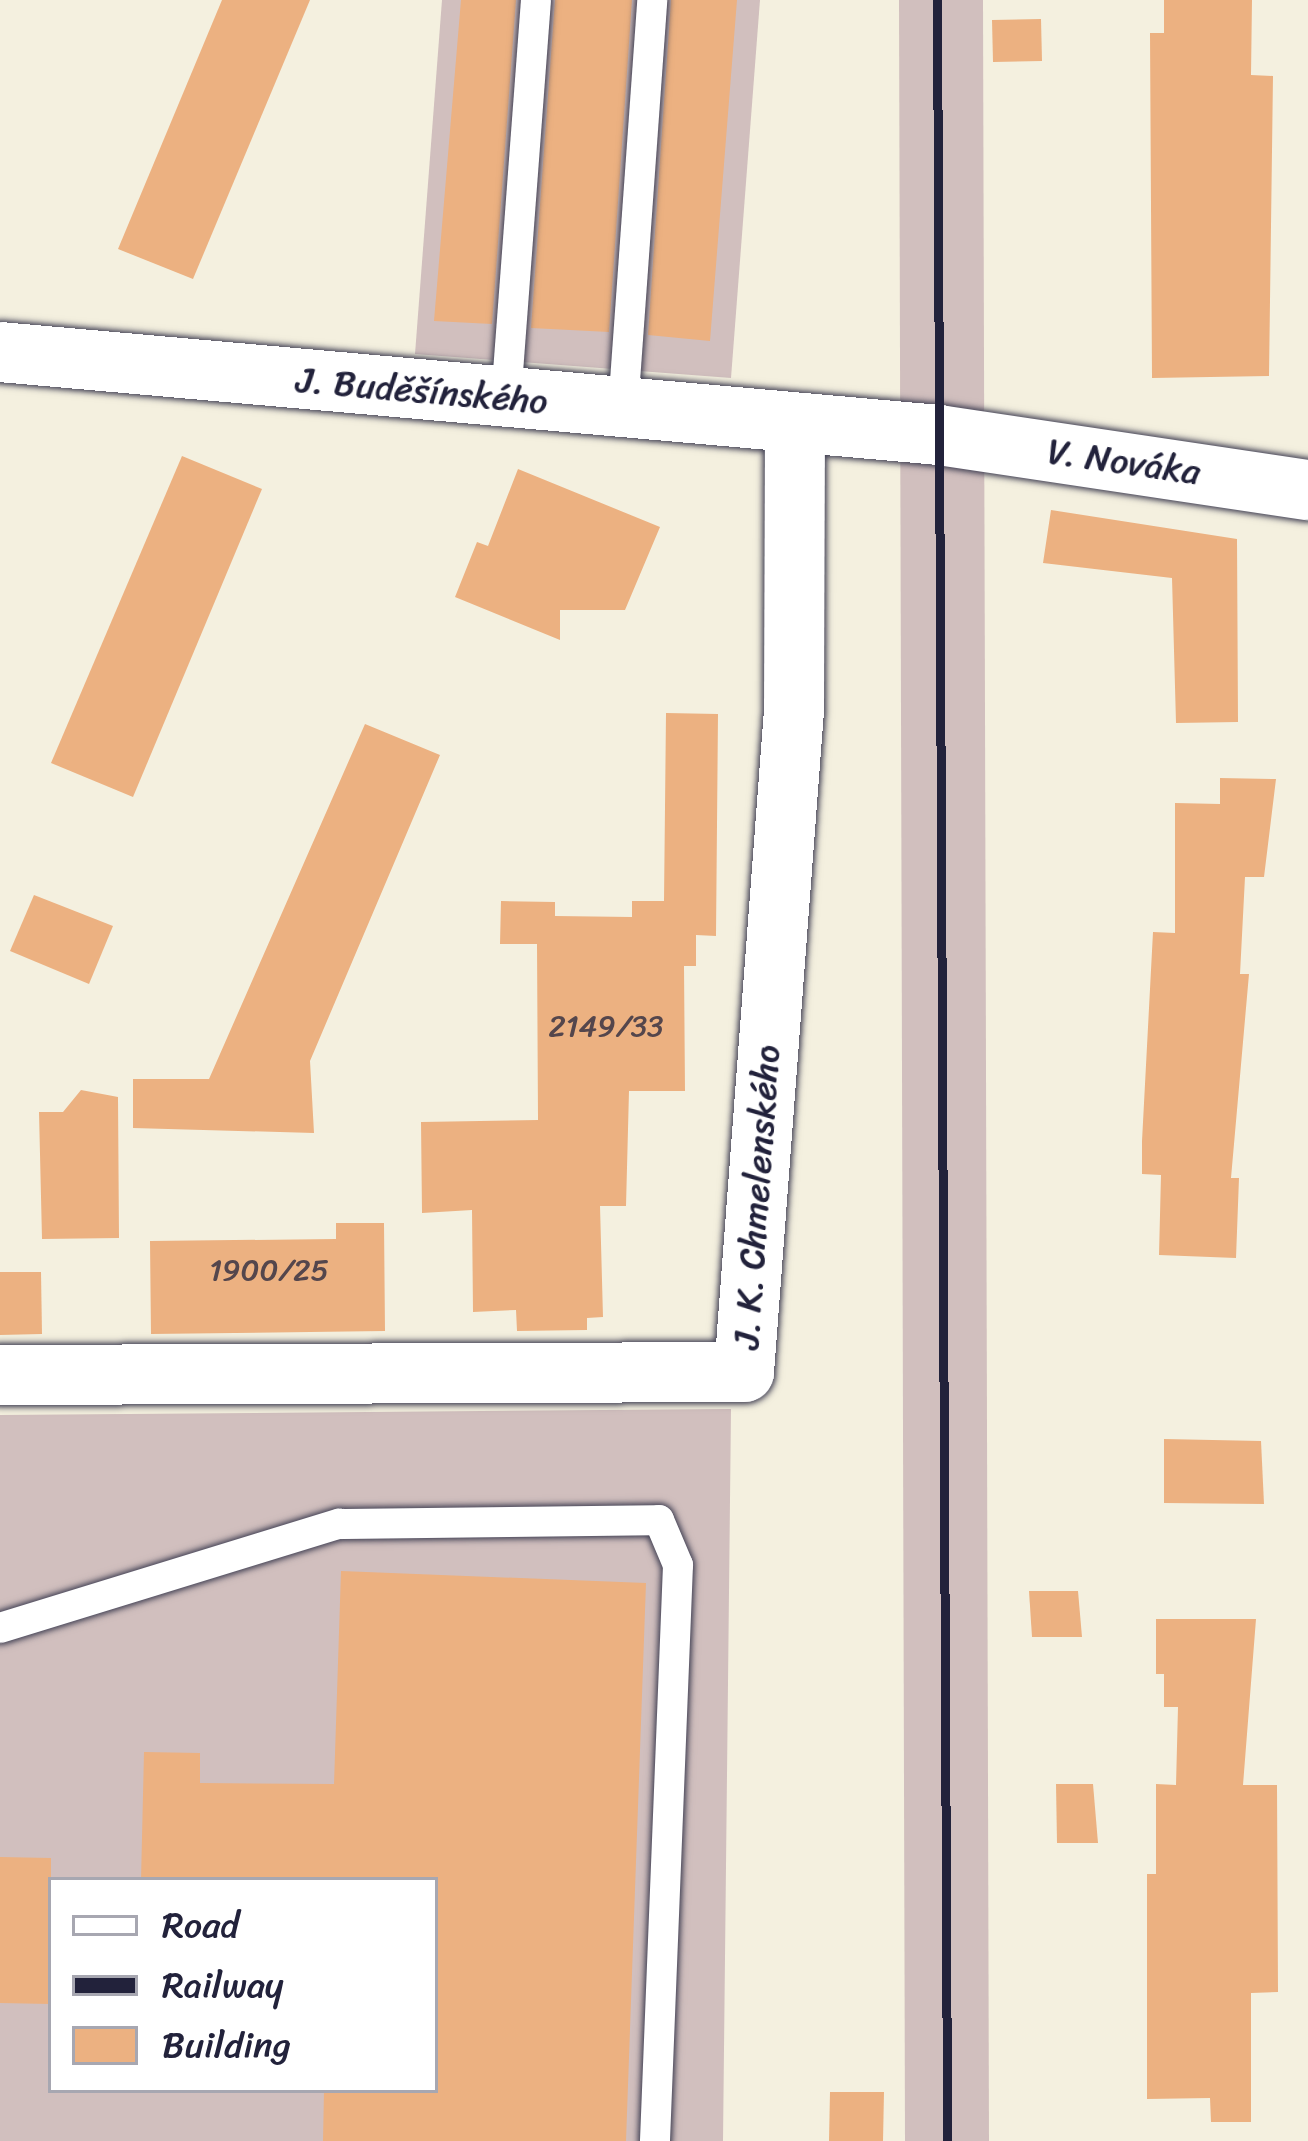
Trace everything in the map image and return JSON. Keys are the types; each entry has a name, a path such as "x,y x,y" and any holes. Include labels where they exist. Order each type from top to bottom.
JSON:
{"street":[{"name":"J. Buděšínského","path":"0,352 820,426"},
{"name":"V. Nováka","path":"820,426 939,435 1308,490"},
{"name":"J. K. Chmelenského","path":"0,1375 744,1372 820,426"}],"lane":[{"path":"506,398 536,0"},
{"path":"623,409 652,0"},
{"path":"0,1628 339,1524 659,1520 678,1565 656,2141"}],"shaded area":[{"path":"442,0 760,0 731,378 415,354"},
{"path":"899,0 983,0 989,2141 905,2141"},
{"path":"731,1409 723,2141 0,2141 0,1415"}],"building":[{"path":"222,0 310,0 193,279 118,249"},
{"path":"461,0 516,0 492,324 434,321"},
{"path":"555,0 632,0 609,332 531,328"},
{"path":"671,0 737,0 710,341 648,335"},
{"path":"1164,0 1252,0 1251,75 1273,76 1269,376 1152,378 1150,33 1164,33"},
{"path":"1041,19 1042,61 993,62 992,20"},
{"path":"182,456 262,489 133,797 51,763"},
{"path":"518,469 660,527 625,610 560,610 560,640 455,597 477,542 488,546"},
{"path":"1051,510 1237,539 1238,722 1176,723 1172,578 1043,563"},
{"path":"666,713 718,714 716,936 696,935 696,966 684,966 685,1091 629,1091 626,1206 600,1206 603,1317 587,1318 587,1330 517,1331 516,1310 473,1312 472,1210 422,1213 421,1122 538,1120 537,944 500,944 501,901 555,902 555,916 632,917 632,901 664,901"},
{"path":"365,724 440,755 310,1061 314,1133 133,1128 133,1079 209,1079"},
{"path":"1220,778 1276,779 1264,877 1245,877 1240,974 1249,974 1231,1178 1239,1178 1236,1258 1159,1255 1161,1175 1142,1174 1153,932 1175,933 1175,803 1220,804"},
{"path":"34,895 113,926 89,984 10,951"},
{"path":"81,1090 118,1097 119,1238 42,1239 39,1112 63,1112"},
{"path":"336,1223 384,1223 385,1331 151,1334 150,1241 336,1239"},
{"path":"0,1272 41,1272 42,1334 0,1335"},
{"path":"1164,1439 1261,1441 1264,1504 1164,1503"},
{"path":"341,1571 646,1583 626,2141 323,2141 324,2093 438,2093 438,1877 141,1877 144,1752 200,1753 200,1783 334,1784"},
{"path":"1029,1591 1078,1591 1082,1637 1032,1637"},
{"path":"1156,1619 1256,1619 1243,1785 1277,1785 1278,1992 1251,1993 1251,2122 1211,2122 1210,2098 1147,2099 1147,1874 1156,1874 1156,1784 1176,1785 1178,1707 1164,1707 1164,1674 1156,1674"},
{"path":"1056,1784 1093,1784 1098,1843 1057,1843"},
{"path":"0,1857 51,1858 48,2004 0,2003"},
{"path":"830,2092 884,2092 883,2141 829,2141"}],"railway":[{"path":"937,0 947,2141"}]}
